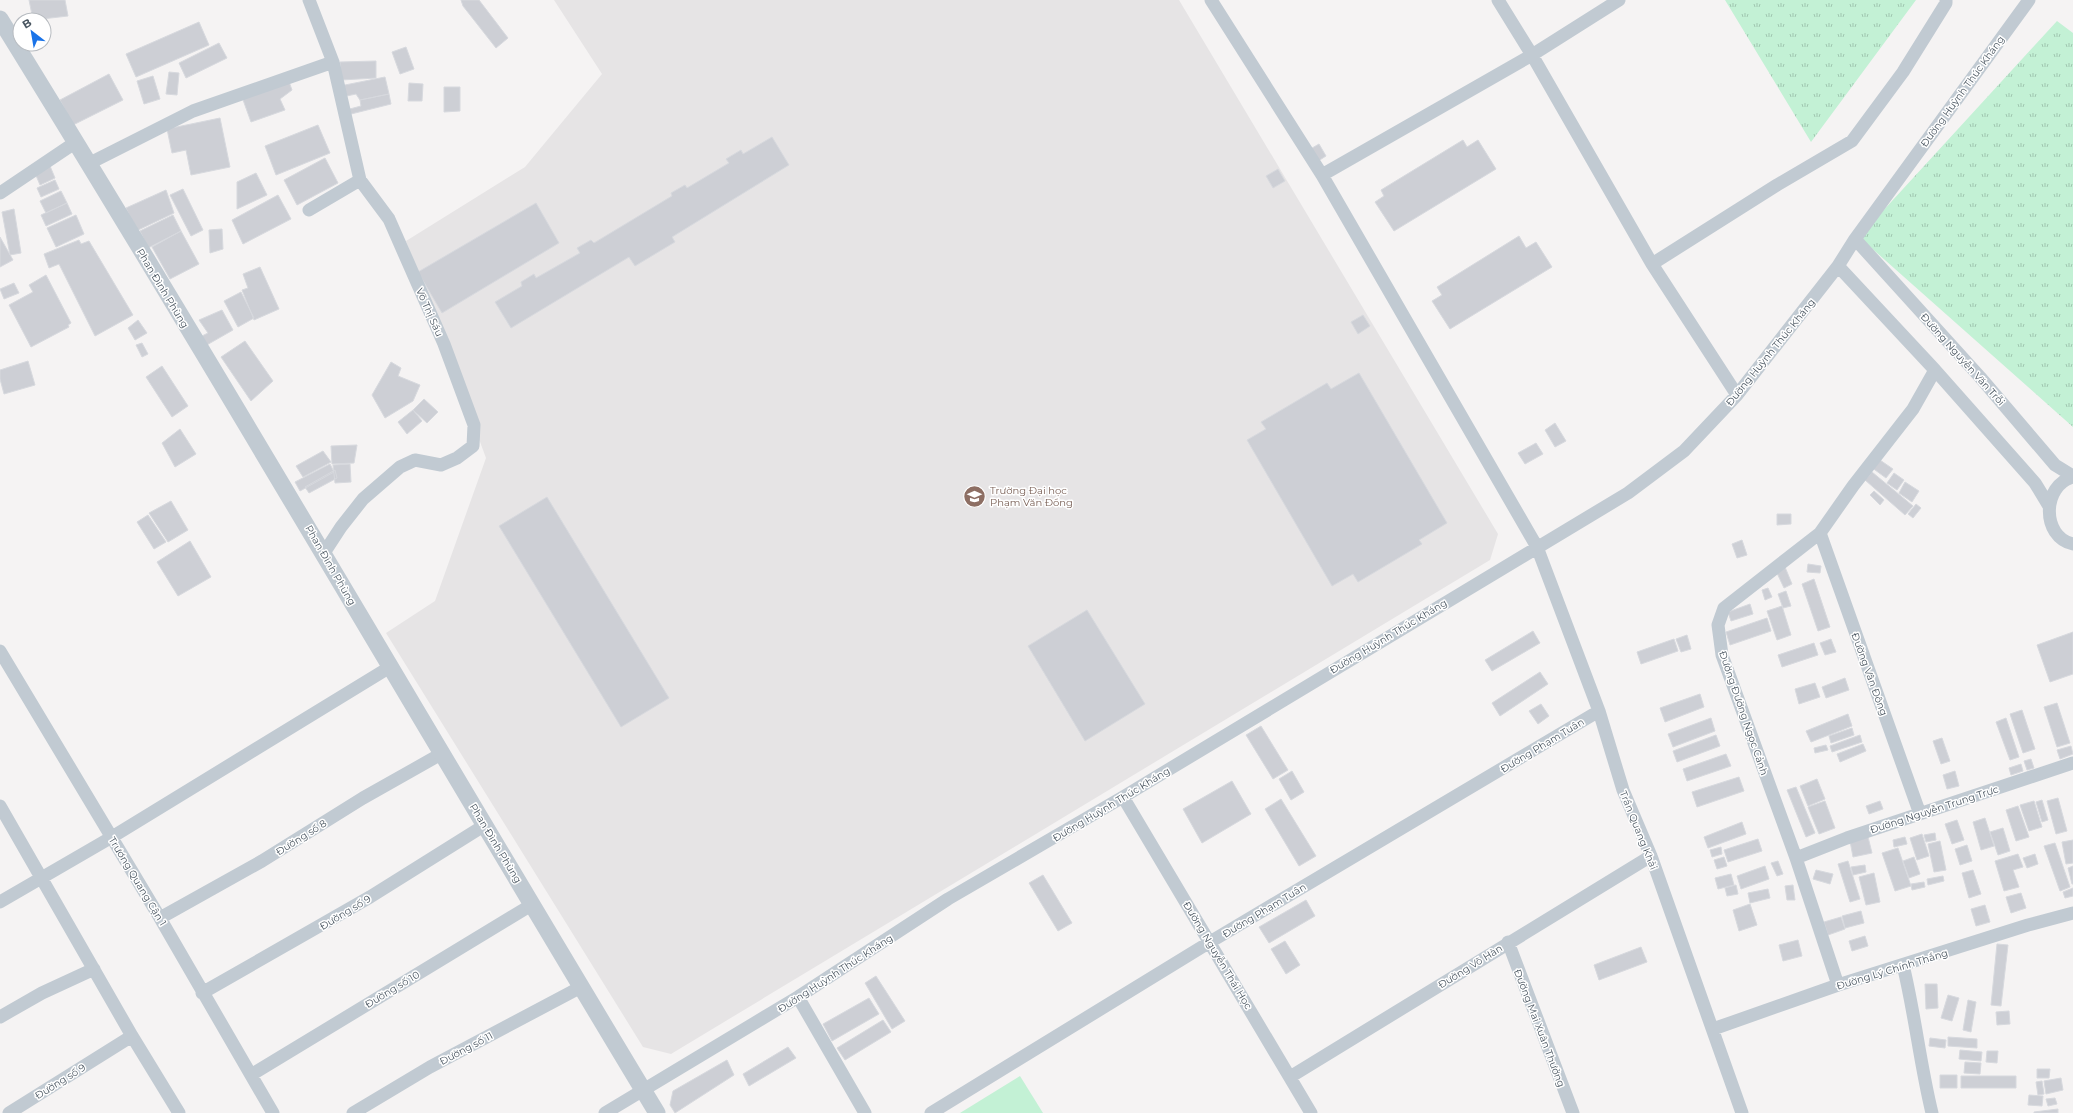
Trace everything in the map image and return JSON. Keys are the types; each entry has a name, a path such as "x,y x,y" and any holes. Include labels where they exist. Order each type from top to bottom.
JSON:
{"street":[{"name":"Võ Thị Sáu","path":"309,0 334,62 360,180 389,219 444,344 474,425 474,446 457,458 441,465 415,460 400,467 363,499 341,527 324,553"},
{"name":"Trần Quang Khải","path":"1211,0 1322,175 1536,547 1599,711 1623,790 1650,856 1742,1113"},
{"path":"1498,0 1532,55 1652,264 1737,395"},
{"path":"1322,175 1532,55 1619,0"},
{"path":"1652,264 1777,185 1852,141 1903,72 1946,3 1946,0"},
{"name":"Đường Huỳnh Thúc Kháng","path":"605,1113 798,998 948,899 1123,797 1628,493 1684,451 1737,395 1838,266 1855,239 2029,0"},
{"name":"Phan Đình Phùng","path":"0,19 324,553 441,754 533,904 657,1113"},
{"path":"88,164 193,111 334,62"},
{"path":"0,193 76,142"},
{"path":"309,210 360,180"},
{"name":"Đường Nguyễn Văn Trỗi","path":"1855,239 1980,378 2055,465 2073,477"},
{"path":"1838,266 1935,370 2035,483 2049,506"},
{"name":"Đường Đường Ngọc Cảnh","path":"1838,985 1796,858 1722,655 1718,625 1724,608 1820,533 1853,486 1913,409 1935,370"},
{"path":"2073,477 2058,486 2051,498 2049,506 2051,524 2058,536 2073,544"},
{"name":"Đường Vân Đông","path":"1820,533 1920,814"},
{"name":"Trương Quang Cận 1","path":"0,651 160,918 272,1113"},
{"path":"0,902 42,876 112,837 390,667"},
{"name":"Đường Phạm Tuân","path":"931,1113 1210,942 1599,711"},
{"name":"Đường số 8","path":"160,918 262,862 363,798 441,754"},
{"name":"Đường Nguyễn Trung Trực","path":"1796,858 1846,838 2073,763"},
{"name":"Đường Nguyễn Thái Học","path":"1123,797 1312,1113"},
{"path":"0,806 42,876 132,1036 178,1113"},
{"name":"Đường số 9","path":"202,993 370,897 485,825"},
{"name":"Đường Võ Hàn","path":"1290,1077 1650,856"},
{"name":"Đường số 10","path":"251,1075 533,904"},
{"name":"Đường Lý Chính Thắng","path":"1713,1029 1838,985 2028,925 2073,913"},
{"name":"Đường Mai Xuân Thưởng","path":"1508,942 1573,1113"},
{"path":"1903,965 1911,999 1924,1080 1932,1113"},
{"path":"0,1017 42,993 94,969"},
{"name":"Đường số 11","path":"353,1113 430,1067 581,987"},
{"path":"798,998 865,1113"},
{"name":"Đường số 9","path":"9,1113 132,1036"}],"shaded area":[{"name":"Trường Đại học Phạm Văn Đồng","path":"554,0 1179,0 1498,534 1490,560 671,1054 643,1047 386,633 435,601 486,458 406,241 525,167 602,74"}],"green space":[{"path":"1725,0 1916,0 1811,142"},
{"path":"2057,21 2073,33 2073,427 1859,237"},
{"path":"1020,1076 1043,1113 960,1113"}],"building":[{"path":"29,0 65,0 68,16 52,18 52,12 31,12"},
{"path":"461,0 479,0 508,38 496,48 463,6"},
{"path":"199,22 209,45 136,77 126,54"},
{"path":"219,43 227,58 186,78 179,63"},
{"path":"406,47 414,69 400,74 392,52"},
{"path":"376,61 376,78 341,80 340,62"},
{"path":"169,72 179,73 177,95 166,94"},
{"path":"109,74 123,100 73,125 60,100"},
{"path":"153,76 160,99 144,104 137,81"},
{"path":"385,77 389,94 360,100 356,94 342,97 340,86"},
{"path":"288,79 292,90 280,99 285,110 251,122 242,97"},
{"path":"409,83 423,84 422,101 408,101"},
{"path":"444,87 460,87 460,111 444,112"},
{"path":"389,94 391,104 347,115 346,110 361,106 360,100"},
{"path":"220,118 230,167 191,175 186,150 172,153 167,129"},
{"path":"318,125 330,153 276,175 265,146"},
{"path":"772,137 789,165 672,237 675,242 635,266 629,257 511,328 495,302 522,286 521,282 534,274 536,278 580,253 577,248 591,240 594,243 672,196 671,193 685,185 687,188 729,163 726,159 741,150 743,154"},
{"path":"1463,140 1467,147 1478,140 1496,169 1394,231 1375,202 1384,196 1381,190"},
{"path":"1319,144 1326,156 1315,163 1307,151"},
{"path":"325,158 338,183 297,205 284,180"},
{"path":"50,166 55,178 40,185 35,173"},
{"path":"1278,169 1285,181 1273,188 1266,176"},
{"path":"256,173 267,195 237,209 237,182"},
{"path":"55,180 59,189 41,197 37,188"},
{"path":"183,189 203,230 191,236 170,195"},
{"path":"166,190 174,213 136,231 126,208"},
{"path":"61,191 67,203 46,213 40,201"},
{"path":"278,195 291,219 243,244 232,220"},
{"path":"67,203 72,214 46,226 41,215"},
{"path":"536,203 559,243 442,313 418,272"},
{"path":"14,209 21,253 10,255 2,212"},
{"path":"76,215 84,234 56,247 47,228"},
{"path":"173,215 181,231 148,248 140,231"},
{"path":"222,229 223,249 210,253 209,230"},
{"path":"181,231 199,264 170,279 152,247"},
{"path":"1519,236 1526,248 1536,242 1552,267 1450,329 1432,301 1442,295 1437,287"},
{"path":"0,237 13,260 0,267"},
{"path":"79,240 81,244 89,241 133,315 95,336 59,264 49,268 44,254"},
{"path":"260,267 279,309 254,320 242,290 248,288 243,274"},
{"path":"46,275 71,323 68,325 69,327 31,347 9,305 33,292 29,285"},
{"path":"14,283 19,293 4,299 0,289"},
{"path":"241,292 254,318 238,327 224,301"},
{"path":"222,310 233,330 205,346 200,337 208,333 199,320"},
{"path":"1363,315 1370,326 1358,334 1351,322"},
{"path":"138,320 147,333 135,340 128,328"},
{"path":"245,341 273,381 251,401 221,357"},
{"path":"142,343 148,354 142,357 136,345"},
{"path":"28,361 35,385 4,394 0,379 0,370"},
{"path":"391,362 401,368 398,376 420,385 413,401 385,418 372,395"},
{"path":"162,366 188,406 172,417 146,377"},
{"path":"1359,373 1447,523 1419,540 1422,544 1358,582 1353,574 1332,586 1247,440 1266,429 1261,422 1327,383 1331,389"},
{"path":"424,399 438,412 427,423 413,410"},
{"path":"413,410 422,421 407,434 398,422"},
{"path":"1555,423 1566,441 1555,447 1545,430"},
{"path":"180,429 196,454 175,467 162,443"},
{"path":"1536,443 1543,454 1525,464 1518,453"},
{"path":"357,445 354,463 332,464 331,446"},
{"path":"323,451 331,462 303,477 296,466"},
{"path":"1877,458 1893,469 1886,478 1871,467"},
{"path":"330,464 334,472 300,491 295,482"},
{"path":"350,464 351,482 335,483 333,465"},
{"path":"335,470 337,478 309,493 305,487"},
{"path":"1872,472 1913,506 1905,515 1865,480"},
{"path":"1894,473 1904,480 1897,490 1887,483"},
{"path":"1905,482 1919,491 1912,502 1899,493"},
{"path":"1874,491 1884,500 1880,505 1870,495"},
{"path":"547,497 669,698 621,727 499,526"},
{"path":"171,501 188,530 168,542 149,513"},
{"path":"1916,504 1921,508 1913,518 1908,514"},
{"path":"1777,514 1791,514 1791,524 1777,525"},
{"path":"148,515 166,542 154,549 137,522"},
{"path":"1742,540 1747,555 1737,558 1732,544"},
{"path":"190,541 211,577 178,596 157,562"},
{"path":"1808,564 1821,566 1820,573 1807,572"},
{"path":"1785,567 1792,584 1784,588 1776,571"},
{"path":"1814,579 1830,627 1818,631 1802,584"},
{"path":"1768,588 1772,597 1765,600 1762,590"},
{"path":"1786,591 1791,606 1783,608 1778,594"},
{"path":"1750,604 1753,614 1731,621 1728,612"},
{"path":"1782,606 1791,635 1777,640 1767,611"},
{"path":"1087,610 1145,704 1085,741 1028,646"},
{"path":"1767,618 1771,631 1730,645 1726,632"},
{"path":"1533,631 1540,643 1492,671 1485,660"},
{"path":"2073,632 2073,674 2050,682 2037,645"},
{"path":"1687,635 1691,649 1681,652 1676,639"},
{"path":"1674,639 1678,651 1641,664 1637,652"},
{"path":"1831,639 1836,652 1825,655 1820,643"},
{"path":"1814,643 1818,655 1782,667 1778,655"},
{"path":"1540,672 1548,684 1500,716 1492,703"},
{"path":"1845,678 1849,690 1826,698 1822,687"},
{"path":"1815,683 1820,697 1799,704 1795,689"},
{"path":"1700,694 1704,707 1665,722 1660,708"},
{"path":"2057,703 2070,743 2057,747 2044,707"},
{"path":"1541,704 1549,716 1538,724 1529,711"},
{"path":"2022,710 2035,749 2023,753 2010,714"},
{"path":"1848,714 1852,726 1811,742 1806,731"},
{"path":"1711,718 1715,731 1673,747 1668,734"},
{"path":"2006,718 2019,757 2010,760 1996,722"},
{"path":"1261,726 1288,770 1273,779 1246,735"},
{"path":"1852,728 1854,735 1831,743 1829,736"},
{"path":"1716,735 1720,746 1677,762 1673,751"},
{"path":"1860,735 1862,742 1832,752 1830,746"},
{"path":"1942,738 1950,761 1941,764 1933,741"},
{"path":"1863,744 1866,751 1840,762 1837,754"},
{"path":"1826,745 1828,750 1815,753 1814,748"},
{"path":"2071,746 2073,754 2060,759 2057,750"},
{"path":"1726,754 1731,766 1687,781 1683,769"},
{"path":"2031,759 2034,768 2027,770 2024,761"},
{"path":"2021,764 2023,771 2011,775 2009,768"},
{"path":"1292,771 1304,792 1291,800 1279,779"},
{"path":"1955,771 1959,786 1947,789 1943,775"},
{"path":"1739,777 1744,791 1697,807 1692,792"},
{"path":"1817,779 1825,799 1808,806 1800,786"},
{"path":"1232,781 1251,814 1202,843 1183,809"},
{"path":"1796,787 1815,833 1806,837 1787,790"},
{"path":"2058,798 2067,831 2056,834 2047,801"},
{"path":"1281,799 1316,856 1299,866 1265,809"},
{"path":"2042,800 2048,820 2042,822 2036,802"},
{"path":"1825,801 1835,828 1819,834 1808,807"},
{"path":"1880,801 1883,809 1869,814 1866,806"},
{"path":"2034,801 2042,827 2029,831 2020,805"},
{"path":"2018,806 2029,837 2016,841 2006,810"},
{"path":"1985,818 1994,846 1981,850 1973,822"},
{"path":"1957,820 1964,840 1952,844 1945,824"},
{"path":"1742,822 1746,834 1708,848 1704,837"},
{"path":"2003,828 2010,851 1998,855 1990,832"},
{"path":"1935,833 1936,840 1926,842 1924,835"},
{"path":"1922,834 1929,856 1917,860 1910,838"},
{"path":"1868,837 1872,853 1853,857 1850,841"},
{"path":"1905,837 1907,844 1894,847 1893,840"},
{"path":"1758,839 1762,851 1728,862 1724,850"},
{"path":"2073,840 2073,863 2066,864 2062,842"},
{"path":"1940,841 1946,870 1934,872 1928,844"},
{"path":"2055,843 2070,887 2060,891 2044,846"},
{"path":"1967,845 1972,861 1960,865 1955,849"},
{"path":"1721,847 1722,854 1712,857 1710,850"},
{"path":"1898,848 1911,886 1895,891 1882,853"},
{"path":"2018,854 2023,867 2013,870 2019,887 2004,891 1995,861"},
{"path":"2035,854 2038,864 2027,868 2023,858"},
{"path":"1724,857 1727,866 1717,869 1714,860"},
{"path":"1914,857 1920,874 1909,878 1903,861"},
{"path":"1778,861 1783,874 1777,876 1771,863"},
{"path":"1848,861 1860,899 1850,902 1838,864"},
{"path":"1865,865 1866,872 1853,875 1851,867"},
{"path":"1765,866 1769,879 1741,889 1737,876"},
{"path":"2073,866 2073,884 2072,884 2068,868"},
{"path":"1816,870 1833,874 1830,884 1813,879"},
{"path":"1973,870 1981,894 1969,898 1962,873"},
{"path":"1874,873 1880,902 1866,905 1859,877"},
{"path":"1731,874 1734,885 1718,889 1715,878"},
{"path":"1043,875 1072,923 1058,931 1029,883"},
{"path":"1943,876 1944,881 1928,885 1927,879"},
{"path":"1924,882 1925,887 1912,890 1911,884"},
{"path":"1736,885 1738,894 1727,896 1725,888"},
{"path":"1793,885 1795,900 1787,900 1785,886"},
{"path":"2073,888 2073,896 2065,898 2063,892"},
{"path":"1768,889 1770,898 1750,903 1748,893"},
{"path":"2021,893 2026,908 2011,913 2006,897"},
{"path":"1306,900 1315,916 1269,943 1259,927"},
{"path":"1750,904 1757,925 1739,931 1733,910"},
{"path":"1985,905 1990,922 1976,926 1971,909"},
{"path":"1861,911 1864,923 1845,928 1842,916"},
{"path":"1841,917 1845,929 1828,935 1824,922"},
{"path":"1865,936 1868,946 1852,951 1849,941"},
{"path":"1798,940 1802,956 1783,961 1779,945"},
{"path":"1285,941 1300,965 1286,974 1271,949"},
{"path":"1997,944 2008,945 2001,1006 1991,1005"},
{"path":"1641,947 1647,962 1599,980 1594,965"},
{"path":"876,976 905,1021 892,1029 865,983"},
{"path":"1925,984 1937,984 1938,1008 1926,1009"},
{"path":"1948,995 1959,998 1952,1021 1941,1018"},
{"path":"869,998 879,1014 832,1041 823,1024"},
{"path":"1968,1000 1976,1002 1971,1032 1963,1030"},
{"path":"2009,1011 2010,1024 1997,1025 1996,1012"},
{"path":"883,1020 891,1032 845,1060 837,1048"},
{"path":"1948,1037 1977,1039 1977,1048 1948,1046"},
{"path":"1930,1038 1946,1040 1945,1048 1929,1046"},
{"path":"788,1047 796,1058 749,1086 743,1074"},
{"path":"1960,1050 1982,1052 1981,1061 1959,1059"},
{"path":"1987,1051 1998,1051 1997,1063 1986,1062"},
{"path":"727,1060 734,1075 675,1113 670,1105 673,1091"},
{"path":"1965,1062 1981,1063 1980,1074 1964,1073"},
{"path":"2037,1069 2050,1069 2049,1078 2037,1078"},
{"path":"1940,1075 1957,1075 1957,1088 1940,1088"},
{"path":"1961,1076 2016,1076 2016,1088 1961,1088"},
{"path":"2061,1078 2063,1090 2046,1094 2044,1081"},
{"path":"2042,1081 2044,1094 2038,1095 2036,1082"},
{"path":"2029,1095 2043,1096 2042,1106 2028,1105"},
{"path":"2055,1098 2057,1104 2048,1106 2046,1099"},
{"path":"2058,1109 2058,1113 2034,1113 2034,1112"}],"place":[{"name":"Trường Đại học Phạm Văn Đồng","path":"974,496"}]}
